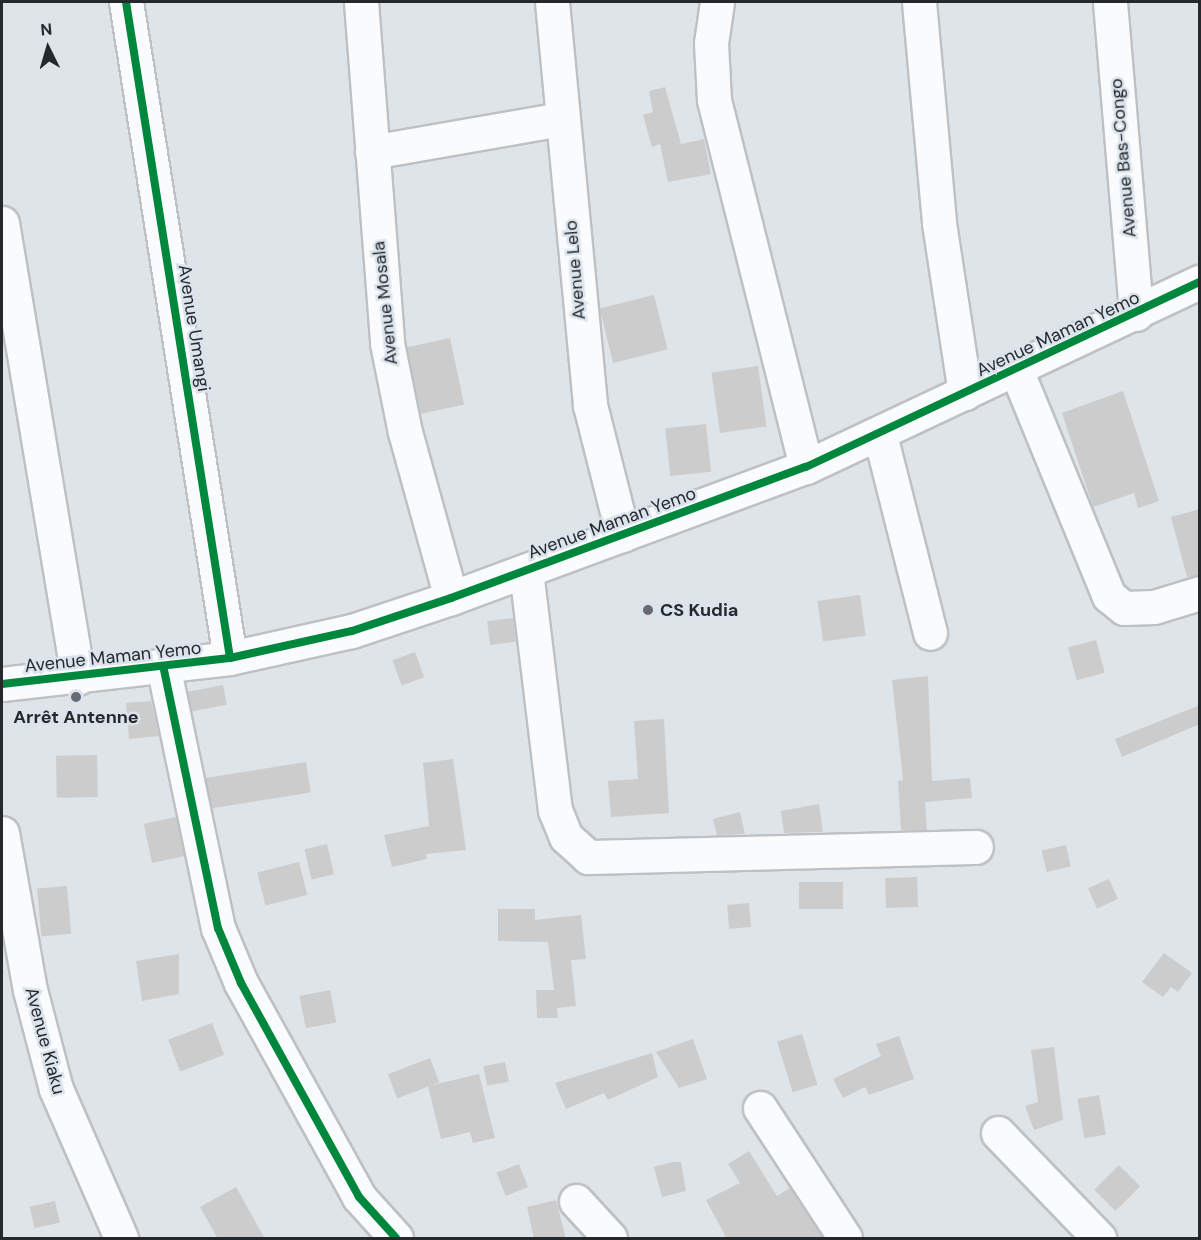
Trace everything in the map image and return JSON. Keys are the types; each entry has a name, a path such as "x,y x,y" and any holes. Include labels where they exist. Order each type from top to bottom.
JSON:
{"street":[{"name":"Avenue Umangi","path":"126,2 230,658"},
{"name":"Avenue Mosala","path":"361,2 387,343 405,432 451,598"},
{"name":"Avenue Lelo","path":"552,2 590,405 623,535"},
{"path":"717,2 711,43 714,100 806,467"},
{"path":"919,2 939,223 965,393"},
{"name":"Avenue Bas-Congo","path":"1110,2 1136,314"},
{"path":"372,152 562,119"},
{"path":"2,223 78,678"},
{"name":"Avenue Maman Yemo","path":"2,684 164,670 230,658 352,631 451,598 806,467 965,393 1017,372 1200,282"},
{"path":"1017,372 1109,596 1124,608 1134,608 1200,593"},
{"path":"879,435 930,633"},
{"path":"526,571 555,810 566,837 588,857 976,847"},
{"path":"164,670 198,844 219,928 236,972 359,1197 396,1239"},
{"name":"Avenue Kiaku","path":"2,833 30,990 53,1078 121,1239"},
{"path":"760,1108 845,1239"},
{"path":"998,1133 1099,1239"},
{"path":"576,1201 610,1239"}],"building":[{"path":"665,87 681,144 704,139 711,174 668,182 660,144 652,147 643,115 653,112 649,91"},
{"path":"654,295 668,349 613,363 600,309"},
{"path":"450,338 464,405 421,414 407,347"},
{"path":"758,366 766,426 720,433 711,373"},
{"path":"1123,391 1159,501 1138,508 1134,493 1093,507 1062,413"},
{"path":"706,424 711,472 670,476 665,428"},
{"path":"1200,509 1200,575 1187,577 1171,517"},
{"path":"860,595 866,636 823,642 817,601"},
{"path":"513,618 516,642 490,645 487,621"},
{"path":"1096,640 1105,673 1077,680 1068,648"},
{"path":"415,652 424,677 402,686 392,660"},
{"path":"928,676 932,781 970,778 972,798 925,802 927,830 901,830 898,781 903,780 892,680"},
{"path":"223,685 227,705 191,712 188,692"},
{"path":"151,701 159,736 129,739 126,703"},
{"path":"1200,705 1200,724 1122,757 1115,739"},
{"path":"664,719 669,813 611,817 608,781 638,779 634,721"},
{"path":"97,755 98,797 57,798 56,756"},
{"path":"453,759 466,850 426,854 427,859 392,867 384,835 429,826 423,763"},
{"path":"306,762 311,793 210,809 205,778"},
{"path":"819,804 823,832 784,833 781,811"},
{"path":"740,812 745,834 717,835 713,819"},
{"path":"176,817 184,856 152,863 144,824"},
{"path":"327,844 334,874 312,879 305,849"},
{"path":"1066,845 1071,866 1047,872 1042,851"},
{"path":"299,862 307,895 266,905 257,872"},
{"path":"917,877 918,907 886,908 885,878"},
{"path":"1109,879 1118,899 1097,908 1088,888"},
{"path":"799,882 843,882 843,909 799,909"},
{"path":"67,886 71,934 41,936 37,889"},
{"path":"749,903 751,927 729,929 727,905"},
{"path":"498,909 535,909 535,920 581,915 586,959 571,960 576,1006 557,1008 558,1018 537,1018 536,990 554,990 548,942 498,941"},
{"path":"1164,953 1192,973 1178,992 1171,987 1163,997 1142,982"},
{"path":"179,954 179,994 142,1001 136,961"},
{"path":"330,990 336,1022 306,1028 300,996"},
{"path":"212,1023 224,1055 180,1072 168,1040"},
{"path":"802,1034 817,1085 793,1092 777,1042"},
{"path":"899,1036 914,1079 869,1095 865,1087 843,1098 833,1079 881,1056 876,1044"},
{"path":"693,1039 707,1079 679,1088 656,1052"},
{"path":"1054,1047 1063,1120 1034,1130 1025,1106 1038,1102 1031,1050"},
{"path":"652,1053 658,1077 608,1100 604,1093 566,1109 555,1083"},
{"path":"430,1058 439,1082 397,1098 388,1074"},
{"path":"505,1062 509,1082 487,1086 483,1066"},
{"path":"479,1074 495,1138 473,1143 470,1132 441,1139 428,1086"},
{"path":"1099,1095 1106,1134 1084,1138 1077,1099"},
{"path":"749,1151 777,1196 790,1188 823,1239 727,1239 706,1200 740,1183 728,1164"},
{"path":"681,1162 686,1191 662,1197 654,1167"},
{"path":"519,1164 528,1187 506,1196 497,1173"},
{"path":"1119,1165 1140,1186 1115,1211 1094,1190"},
{"path":"236,1187 265,1239 218,1239 200,1207"},
{"path":"556,1200 566,1239 534,1239 527,1207"},
{"path":"55,1201 60,1222 35,1228 30,1207"}],"cycle path":[{"path":"126,2 230,658"},
{"path":"2,684 230,658 352,631 451,598 806,467 1200,282"},
{"path":"164,670 218,928 241,983 359,1197 396,1238"}],"place":[{"name":"CS Kudia","path":"648,610"},
{"name":"Arrêt Antenne","path":"76,697"}]}
